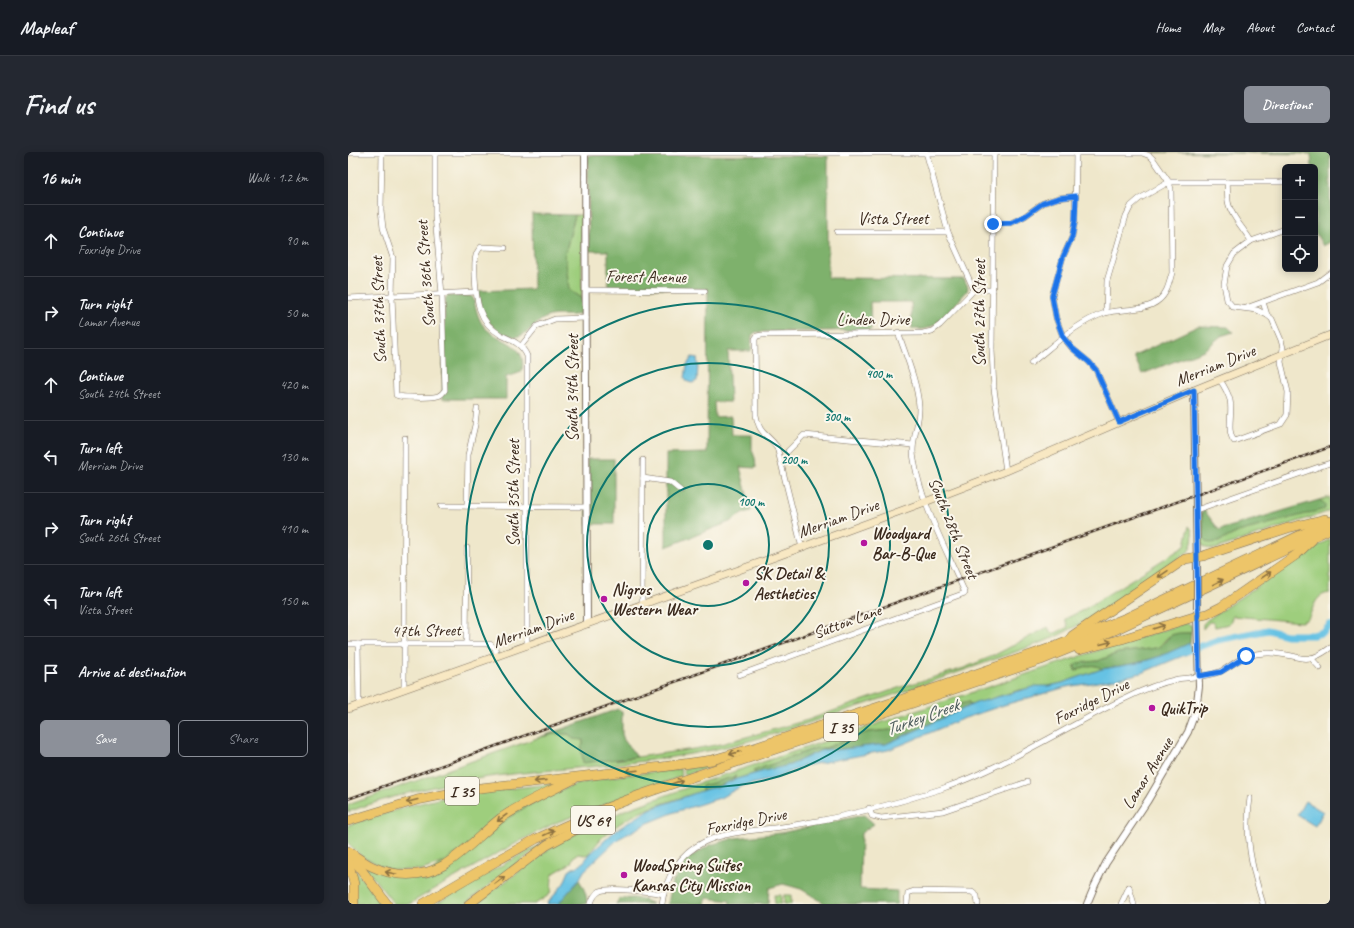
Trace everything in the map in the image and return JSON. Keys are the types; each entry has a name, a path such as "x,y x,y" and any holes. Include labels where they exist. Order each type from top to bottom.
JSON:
{"highway":[{"path":"1059,646 1181,561 1288,528 1330,518"},
{"name":"I 35","path":"348,821 417,800 465,790 506,784 662,768 712,760 799,734 1059,646 1126,618 1330,521"},
{"name":"I 35","path":"423,904 465,878 536,839 596,812 640,795 1041,660 1117,629 1330,529"},
{"path":"1041,660 1122,639 1197,612 1207,614 1296,556 1319,534"},
{"path":"348,851 366,863 383,871 405,874 420,874 451,860 491,826 519,806 579,777"},
{"name":"US 69","path":"469,904 547,845 640,795"},
{"path":"348,851 388,904"},
{"path":"348,860 354,884 354,904"},
{"path":"418,904 465,878"}],"main road":[{"name":"Merriam Drive","path":"348,710 802,548 925,502 1006,471 1194,390 1330,335"}],"street":[{"name":"South 37th Street","path":"382,152 381,210 392,258 396,395"},
{"name":"South 36th Street","path":"396,395 402,397 435,396 445,390 442,294 435,216 435,152"},
{"path":"348,153 585,152 1149,154 1169,182 1171,189 1172,273 1169,285 1164,294 1158,301 1150,306 1106,313 1078,326 1031,363"},
{"name":"South 34th Street","path":"585,152 587,624"},
{"path":"926,153 948,232 974,290 993,290"},
{"name":"South 27th Street","path":"994,153 992,350 994,389 1006,471"},
{"path":"1076,153 1075,221 1072,237 1063,257 1052,296 1056,318 1063,337 1072,348 1096,370 1119,422"},
{"path":"1106,313 1107,281 1126,216 1132,206 1139,199 1169,182 1282,182"},
{"path":"1228,182 1228,201 1233,215 1244,228 1252,241"},
{"path":"993,224 1011,223 1025,216 1043,203 1058,198 1076,196"},
{"path":"1220,380 1230,399 1230,435 1234,441 1281,424 1287,415 1288,392 1281,358 1281,340 1272,319 1257,310 1233,307 1227,300 1224,284 1227,266 1234,254 1252,241 1282,230"},
{"name":"Vista Street","path":"837,232 948,232"},
{"path":"506,248 481,247 477,251 474,262 476,292 481,314 492,329 519,345 538,326 555,319 586,318"},
{"path":"1246,308 1318,282 1330,273"},
{"name":"Forest Avenue","path":"586,290 705,291"},
{"name":"Linden Drive","path":"802,548 777,447 762,433 758,426 756,415 755,339 757,336 898,332 923,333 932,331 940,325 974,290"},
{"path":"348,298 476,292"},
{"path":"1263,302 1267,315"},
{"name":"South 28th Street","path":"898,332 917,388 919,406 918,421 913,445 913,458 920,487 925,502 965,593"},
{"name":"South 35th Street","path":"519,345 527,356 527,646"},
{"name":"Lamar Avenue","path":"1087,904 1094,885 1106,863 1148,800 1185,738 1196,710 1199,693 1199,647 1197,612 1194,390"},
{"path":"467,506 468,455 475,425 477,408"},
{"path":"788,451 804,435 913,445"},
{"path":"404,689 405,438"},
{"path":"642,605 643,460"},
{"path":"1196,510 1330,463"},
{"path":"643,478 670,482 680,491"},
{"path":"441,506 586,507"},
{"path":"466,643 467,548"},
{"name":"Sutton Lane","path":"739,675 965,593"},
{"name":"47th Street","path":"348,644 490,644 495,648 497,656"},
{"path":"358,644 359,705"},
{"path":"1320,668 1311,658 1320,655 1330,648"},
{"name":"Foxridge Drive","path":"662,904 670,877 681,859 698,846 710,840 725,835 814,821 869,808 924,794 971,778 994,768 1064,730 1147,689 1176,680 1221,672 1240,659 1258,653 1275,653 1311,658"},
{"path":"869,808 872,816 881,818 943,811 1027,782"},
{"path":"1250,798 1248,825 1251,863 1263,904"},
{"path":"1121,904 1129,888 1134,904"},
{"path":"592,904 595,895 604,890 644,890 664,894"},
{"path":"907,904 908,894 910,892 960,891 975,893 978,897 978,904"}],"green space":[{"path":"1153,152 1330,152 1330,242 1323,246 1318,237 1318,164 1312,164 1311,154"},
{"path":"590,155 828,156 828,278 964,279 968,287 967,291 939,322 926,329 912,329 911,302 870,302 871,330 756,332 752,335 751,351 728,351 730,402 714,402 715,417 731,416 732,435 752,435 752,450 756,468 740,467 751,511 742,513 732,521 666,547 666,454 707,453 708,289 608,287 608,251 589,251 588,157"},
{"path":"532,214 575,215 565,254 569,290 582,299 582,312 576,315 555,315 547,317 522,335 512,336 507,335 492,326 483,312 478,291 533,289"},
{"path":"575,215 582,215 582,299 569,290 565,254"},
{"path":"447,296 471,296 482,324 487,330 515,347 520,353 522,370 519,373 506,377 506,399 442,399 445,300"},
{"path":"1198,326 1228,327 1233,332 1221,336 1204,350 1142,374 1134,356"},
{"path":"587,459 614,459 614,524 587,524"},
{"path":"1330,497 1330,511 1215,549 1205,546 1199,537 1200,514 1202,512 1204,538 1218,542 1238,532 1325,504 1319,500"},
{"path":"1319,500 1325,504 1325,509 1238,532 1218,542 1210,543 1204,538 1202,512 1204,510 1219,530"},
{"path":"1189,526 1193,539 1188,552 1090,619 1043,642 969,669 827,717 734,745 644,761 470,780 399,795 348,812 348,805 540,737 557,734 571,735 583,740 583,745 616,760 694,749 721,744 808,720 898,688 964,668 993,656 1048,627 1051,633 1055,633 1068,627 1065,619 1083,610 1185,546"},
{"path":"1330,539 1330,593 1321,596 1318,599 1308,619 1301,622 1233,616 1229,624 1215,627 1214,623 1209,622 1203,629 1203,624 1207,620 1312,549"},
{"path":"1186,623 1191,625 1191,633 1168,637 1160,646 1156,648 1118,653 1098,661 1077,663 1075,665 1075,671 1092,666 1102,669 1062,683 1019,690 971,705 969,702 949,707 891,730 868,732 825,748 816,748 754,771 756,773 733,780 736,776 702,786 702,791 653,807 630,817 619,824 603,837 588,854 578,854 573,857 571,863 554,873 549,895 535,904 475,904 561,841 625,810 703,782 1087,654"},
{"path":"1191,633 1190,643 1158,657 1102,669 1096,666 1088,666 1075,671 1075,665 1077,663 1098,661 1118,653 1160,647 1171,635"},
{"path":"969,702 971,705 886,744 823,751 812,754 796,763 786,766 756,773 753,771 816,748 826,748 868,732 891,730 949,707"},
{"path":"618,709 622,712 622,734 624,740 637,757 583,763 581,747 583,745 583,740 573,739 569,734 555,734 540,737"},
{"path":"724,762 685,775 683,769"},
{"path":"680,769 682,776 555,823 499,852 409,904 394,904 364,866 423,877 509,817 563,789 577,784 606,778"},
{"path":"736,776 725,784 702,791 702,786"},
{"path":"560,783 442,863 422,870 390,870 362,857 348,843 348,825 409,806 471,793"},
{"path":"864,815 874,824 861,833 860,889 897,891 897,904 826,904 801,889 783,884 769,888 768,904 730,904 730,901 707,898 705,904 668,904 672,883 687,859 710,845 735,838 781,833"},
{"path":"545,842 465,904 436,904 476,879"},
{"path":"352,867 356,871 383,904 356,904"},
{"path":"579,880 585,892 587,904 558,904"},
{"path":"774,895 781,895 781,904 775,904"},
{"path":"784,895 791,895 791,904 784,904"},
{"path":"633,898 644,900 653,904 616,904 619,899"}],"water":[{"path":"692,357 697,358 698,365 697,381 692,383 688,382 685,378 687,365"},
{"path":"1190,643 1190,653 1141,673 1116,679 1066,687 1004,705 962,719 888,750 804,766 777,778 742,786 720,798 675,812 648,823 618,839 584,871 579,880 558,904 547,904 564,883 569,871 581,865 590,854 615,831 650,809 707,789 718,787 733,780 790,765 820,751 886,744 976,703 1036,686 1049,686 1062,683 1102,669 1138,663 1161,656"},
{"path":"1305,801 1323,812 1322,815 1320,814 1321,816 1318,822 1316,822 1317,823 1315,826 1297,815"}],"waterway":[{"name":"Turkey Creek","path":"1181,653 1218,640 1268,630 1286,635 1313,635 1324,632 1330,625"}],"railway":[{"path":"348,799 1330,447"}],"place":[{"name":"Woodyard Bar-B-Que","path":"864,543"},
{"name":"SK Detail & Aesthetics","path":"746,583"},
{"name":"Nigros Western Wear","path":"604,599"},
{"name":"QuikTrip","path":"1152,708"},
{"name":"WoodSpring Suites Kansas City Mission","path":"624,875"}],"route":[{"path":"993,224 1011,223 1025,216 1043,203 1058,198 1076,196 1075,221 1072,237 1063,257 1052,296 1056,318 1063,337 1072,348 1096,370 1119,422 1194,390 1199,676 1221,672 1246,656"}]}
